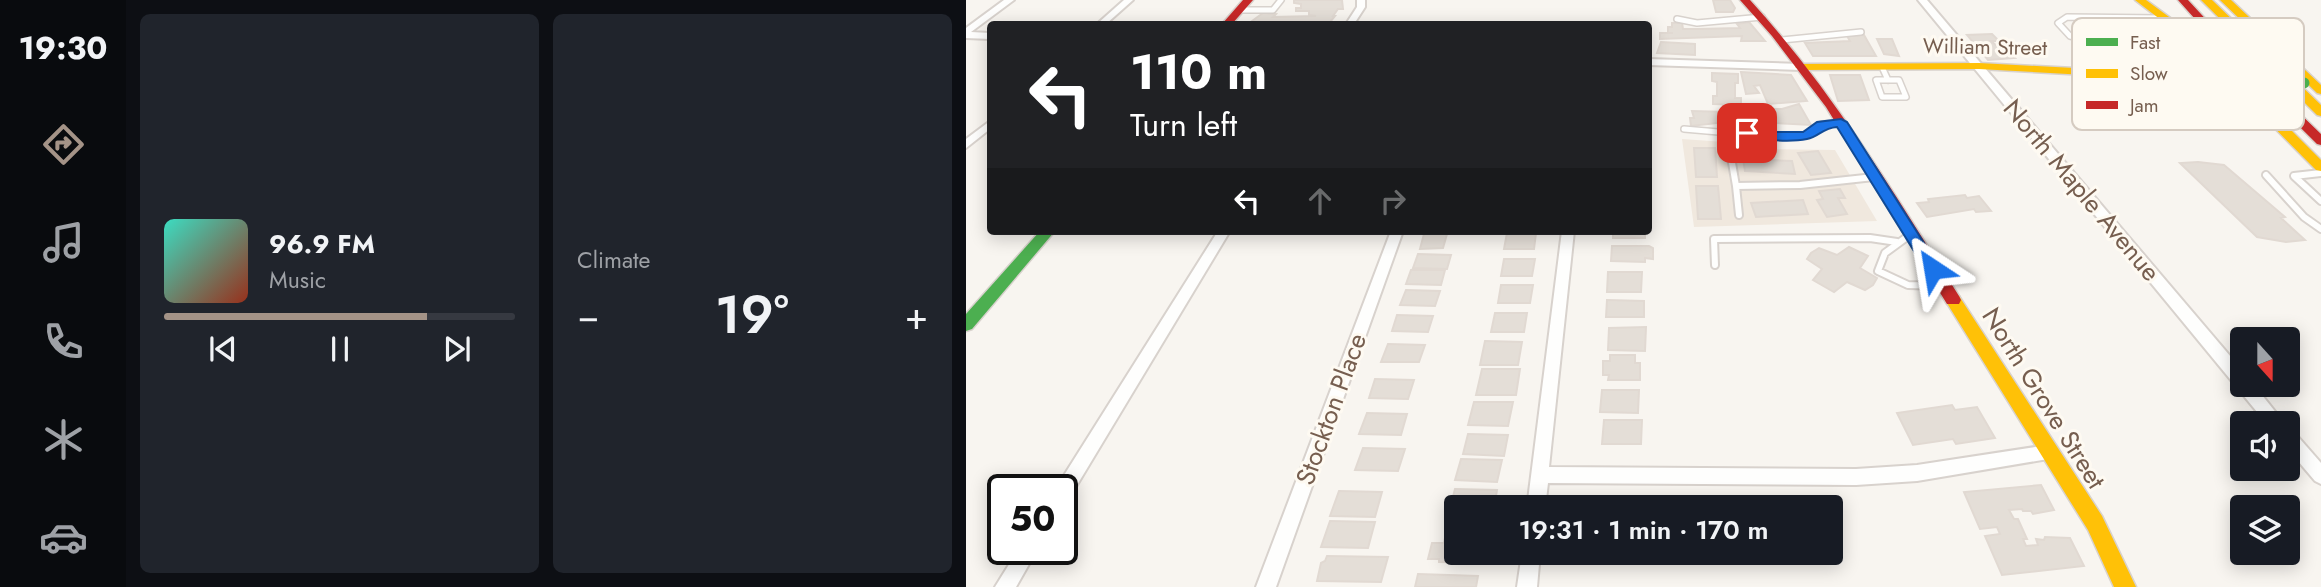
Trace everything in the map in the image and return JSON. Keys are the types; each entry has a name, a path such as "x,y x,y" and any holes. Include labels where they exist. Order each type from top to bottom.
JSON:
{"main road":[{"name":"North Grove Street","path":"1745,0 1782,40 1841,122 1874,177 1904,238 1944,286 2095,523 2125,587"},
{"path":"2140,0 2164,18"},
{"path":"2183,0 2199,18"},
{"path":"2206,0 2223,18"},
{"path":"2225,0 2244,18"},
{"path":"1230,21 1244,5"},
{"name":"William Street","path":"1801,67 1885,73 1979,66 2072,71"},
{"path":"2304,96 2321,112"},
{"path":"2304,124 2321,141"},
{"path":"2286,130 2321,167"},
{"path":"966,326 1045,235"}],"street":[{"path":"966,34 1010,0"},
{"path":"1104,21 1129,0"},
{"path":"1352,21 1361,7 1361,0"},
{"name":"North Maple Avenue","path":"1922,0 2230,367"},
{"path":"966,34 987,36"},
{"name":"William Street","path":"1652,62 1801,67"},
{"path":"966,145 987,127"},
{"path":"1074,474 1222,235"},
{"name":"Stockton Place","path":"1266,587 1396,235"},
{"path":"1538,495 1568,235"},
{"name":"North Maple Avenue","path":"2255,397 2266,411"},
{"path":"2300,451 2321,476"},
{"path":"1540,475 1856,477 1917,473 2048,452"},
{"path":"1005,587 1019,565"},
{"path":"1527,587 1530,565"}],"lane":[{"path":"1244,5 1273,10 1282,0"},
{"path":"1677,19 1697,23 1762,17"},
{"path":"2072,36 2058,23 2067,17 2164,18"},
{"path":"1782,40 1861,32"},
{"path":"1885,73 1899,80 1906,97 1882,97 1876,80 1885,73"},
{"path":"1684,129 1764,136 1806,136 1822,124 1841,122"},
{"path":"1730,151 1739,215"},
{"path":"2321,173 2294,176 2321,201"},
{"path":"2266,175 2304,217 2321,229"},
{"path":"1736,186 1800,185 1874,177"},
{"path":"1715,265 1714,239 1904,238"},
{"path":"1904,238 1879,260 1878,271 1895,283 1915,288 1944,286"}],"shaded area":[{"path":"1682,139 1753,144 1758,149 1835,150 1877,221 1694,227"}],"building":[{"path":"1294,0 1342,0 1343,9 1338,9 1331,21 1252,21 1263,13 1276,14 1273,17 1316,16 1309,15 1309,11 1296,11 1296,8 1301,8 1301,4 1294,3"},
{"path":"1713,0 1730,0 1735,8 1733,12 1716,12"},
{"path":"1749,22 1765,41 1741,41 1742,36 1660,39 1660,33 1668,33 1668,27 1672,27 1672,23 1682,23 1683,29 1697,29 1740,28 1737,24"},
{"path":"1992,34 1999,41 1991,41 2002,50 1999,50 2000,52 2008,51 2015,58 1988,60 1967,35"},
{"path":"1864,35 1876,56 1813,56 1805,43 1850,41 1847,36"},
{"path":"1877,39 1892,39 1899,56 1884,54"},
{"path":"1661,42 1695,44 1695,55 1657,53"},
{"path":"1741,72 1791,75 1807,101 1768,104 1760,85 1754,86 1759,93 1746,94"},
{"path":"1712,73 1738,74 1735,98 1741,98 1741,105 1713,104 1713,96 1717,96 1717,82 1712,81"},
{"path":"1830,75 1860,75 1869,100 1838,101"},
{"path":"1799,104 1811,125 1775,123 1774,119 1767,120 1769,124 1726,122 1691,126 1690,118 1694,118 1692,111 1729,112 1765,107 1782,109"},
{"path":"1694,148 1715,148 1717,177 1696,177"},
{"path":"1818,151 1831,173 1811,175 1798,153"},
{"path":"1743,159 1792,161 1795,174 1745,171"},
{"path":"2180,163 2224,165 2285,217 2281,218 2305,240 2286,242 2257,237"},
{"path":"1696,186 1718,186 1721,219 1698,219"},
{"path":"1840,189 1845,198 1838,198 1847,214 1827,217 1817,200 1823,199 1819,191"},
{"path":"1965,195 1967,198 1979,196 1991,211 1976,212 1974,209 1927,217 1917,203 1929,202 1928,199"},
{"path":"1803,200 1808,214 1756,217 1751,203"},
{"path":"1424,235 1447,235 1443,248 1420,249"},
{"path":"1507,235 1536,235 1534,249 1504,249"},
{"path":"1613,235 1645,235 1645,238 1613,238"},
{"path":"1612,246 1649,246 1653,248 1653,259 1645,258 1645,262 1611,261"},
{"path":"1849,247 1868,256 1860,268 1877,278 1873,285 1865,290 1847,282 1834,292 1813,280 1822,269 1807,259 1811,253 1819,248 1837,255"},
{"path":"1418,254 1451,255 1447,269 1413,268"},
{"path":"1504,259 1535,259 1532,276 1501,276"},
{"path":"1411,270 1445,270 1441,285 1406,284"},
{"path":"1608,272 1642,272 1641,292 1607,292"},
{"path":"1501,285 1533,285 1530,303 1498,303"},
{"path":"1406,290 1440,291 1435,306 1400,305"},
{"path":"1607,300 1644,301 1644,317 1606,317"},
{"path":"1495,313 1527,313 1524,332 1491,332"},
{"path":"1397,315 1433,316 1428,332 1392,331"},
{"path":"1646,327 1645,351 1608,350 1609,328"},
{"path":"1485,341 1522,342 1518,365 1480,365"},
{"path":"1388,344 1425,345 1419,362 1381,362"},
{"path":"1610,355 1635,355 1635,363 1640,363 1640,380 1608,380 1609,375 1603,375 1603,361 1610,361"},
{"path":"1482,369 1520,369 1516,395 1476,395"},
{"path":"1375,379 1414,380 1408,399 1369,398"},
{"path":"1602,390 1639,390 1638,413 1600,412"},
{"path":"1474,402 1513,402 1508,426 1468,425"},
{"path":"1952,405 1955,410 1977,407 1995,438 1956,444 1953,439 1913,445 1897,413"},
{"path":"1367,413 1407,414 1401,435 1359,434"},
{"path":"1604,420 1642,420 1641,444 1602,444"},
{"path":"1468,434 1508,435 1504,456 1463,454"},
{"path":"1363,448 1405,449 1398,471 1355,470"},
{"path":"1461,459 1502,460 1497,482 1455,480"},
{"path":"2041,485 2054,510 2033,514 2022,509 2009,510 2014,519 2018,519 2027,539 2023,539 2026,546 2038,545 2036,539 2044,540 2045,537 2070,538 2084,566 2002,575 1985,536 2000,534 1997,527 1980,529 1964,492"},
{"path":"1455,489 1497,490 1496,495 1453,495"},
{"path":"1339,491 1382,492 1375,517 1330,516"},
{"path":"1330,521 1375,522 1368,548 1321,547"},
{"path":"1432,543 1444,543 1444,562 1439,562 1439,559 1428,559"},
{"path":"1327,556 1388,557 1381,582 1317,581 1321,563"},
{"path":"1418,574 1478,576 1476,587 1415,587"}],"traffic: fast":[{"path":"966,325 1045,235"}],"traffic: slow":[{"path":"2140,0 2164,18"},
{"path":"2206,0 2224,18"},
{"path":"2225,0 2244,18"},
{"path":"1801,67 1979,66 2072,71"},
{"path":"2304,75 2321,91"},
{"path":"2304,95 2321,112"},
{"path":"2284,130 2321,167"},
{"path":"1953,300 2095,523 2125,587"}],"traffic: jam":[{"path":"1230,21 1248,0"},
{"path":"1745,0 1804,69 1831,106 1953,300"},
{"path":"2183,0 2199,18"},
{"path":"2304,124 2321,141"}],"route":[{"path":"1747,133 1764,136 1806,136 1822,124 1841,122 1933,269"}]}
